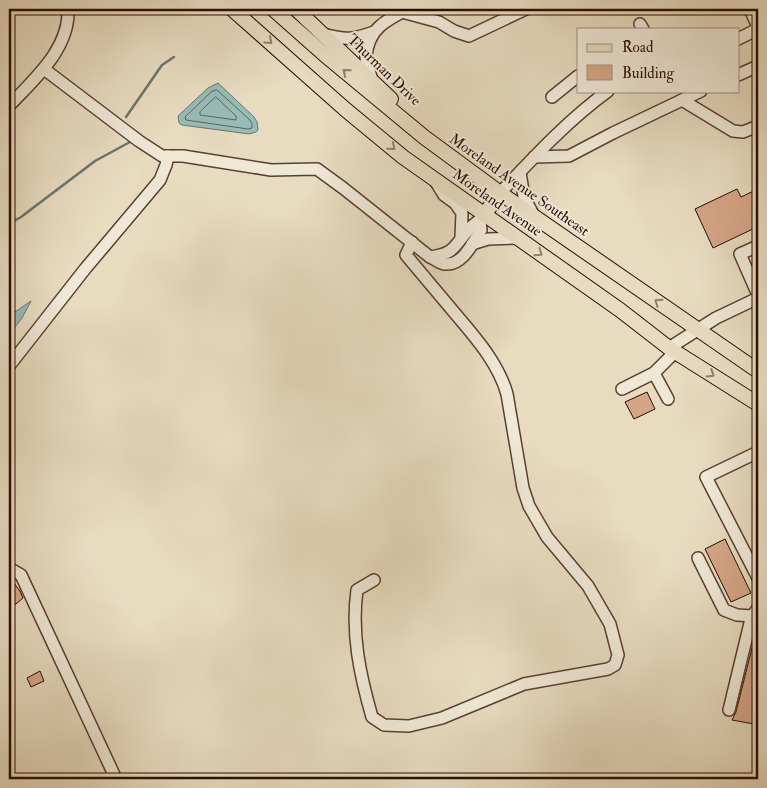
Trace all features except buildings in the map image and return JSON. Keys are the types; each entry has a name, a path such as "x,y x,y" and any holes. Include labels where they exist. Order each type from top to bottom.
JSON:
{"main road":[{"name":"Moreland Avenue","path":"232,9 346,110 482,218 518,238 620,310 672,350 758,404"},
{"name":"Moreland Avenue Southeast","path":"273,9 424,137 500,193 758,372"},
{"name":"Thurman Drive","path":"296,9 412,118 424,137"},
{"path":"482,218 500,193"}],"street":[{"path":"9,106 44,69 59,45 66,29 68,9"},
{"path":"372,80 366,58 374,32 381,24 405,10 468,36 526,9"},
{"path":"740,38 758,28 750,9"},
{"path":"322,34 344,39 357,38 374,32"},
{"path":"740,74 758,66"},
{"path":"44,69 139,141 162,156 183,156 271,170 317,169 430,257 442,256 464,245 488,239 518,238"},
{"path":"552,97 577,77"},
{"path":"534,157 569,156 699,92"},
{"path":"500,193 534,157 601,94"},
{"path":"682,100 733,131 744,132 758,126"},
{"path":"9,366 85,269 160,180 168,156"},
{"path":"520,172 524,197 534,216"},
{"path":"434,178 444,195 455,203 462,213 464,245"},
{"path":"464,245 472,225 482,218"},
{"path":"374,580 357,590 354,609 355,643 372,717 384,725 409,726 442,718 524,684 608,670 615,664 618,655 610,624 588,586 547,537 529,506 523,488 507,394 497,367 470,331 406,255 412,242"},
{"path":"622,389 654,372 672,350 698,330 716,318 758,296 740,254 758,246"},
{"path":"654,372 668,399"},
{"path":"758,452 706,477 758,578"},
{"path":"698,558 724,610 737,615 755,612 729,710"},
{"path":"9,568 21,575 116,779"}],"water":[{"path":"218,83 254,117 257,122 258,130 256,132 249,134 182,125 179,123 178,116 208,88"},
{"path":"31,301 22,318 9,335 9,316"}],"waterway":[{"path":"126,117 162,65 174,57"},
{"path":"9,224 95,161 130,142"}]}
